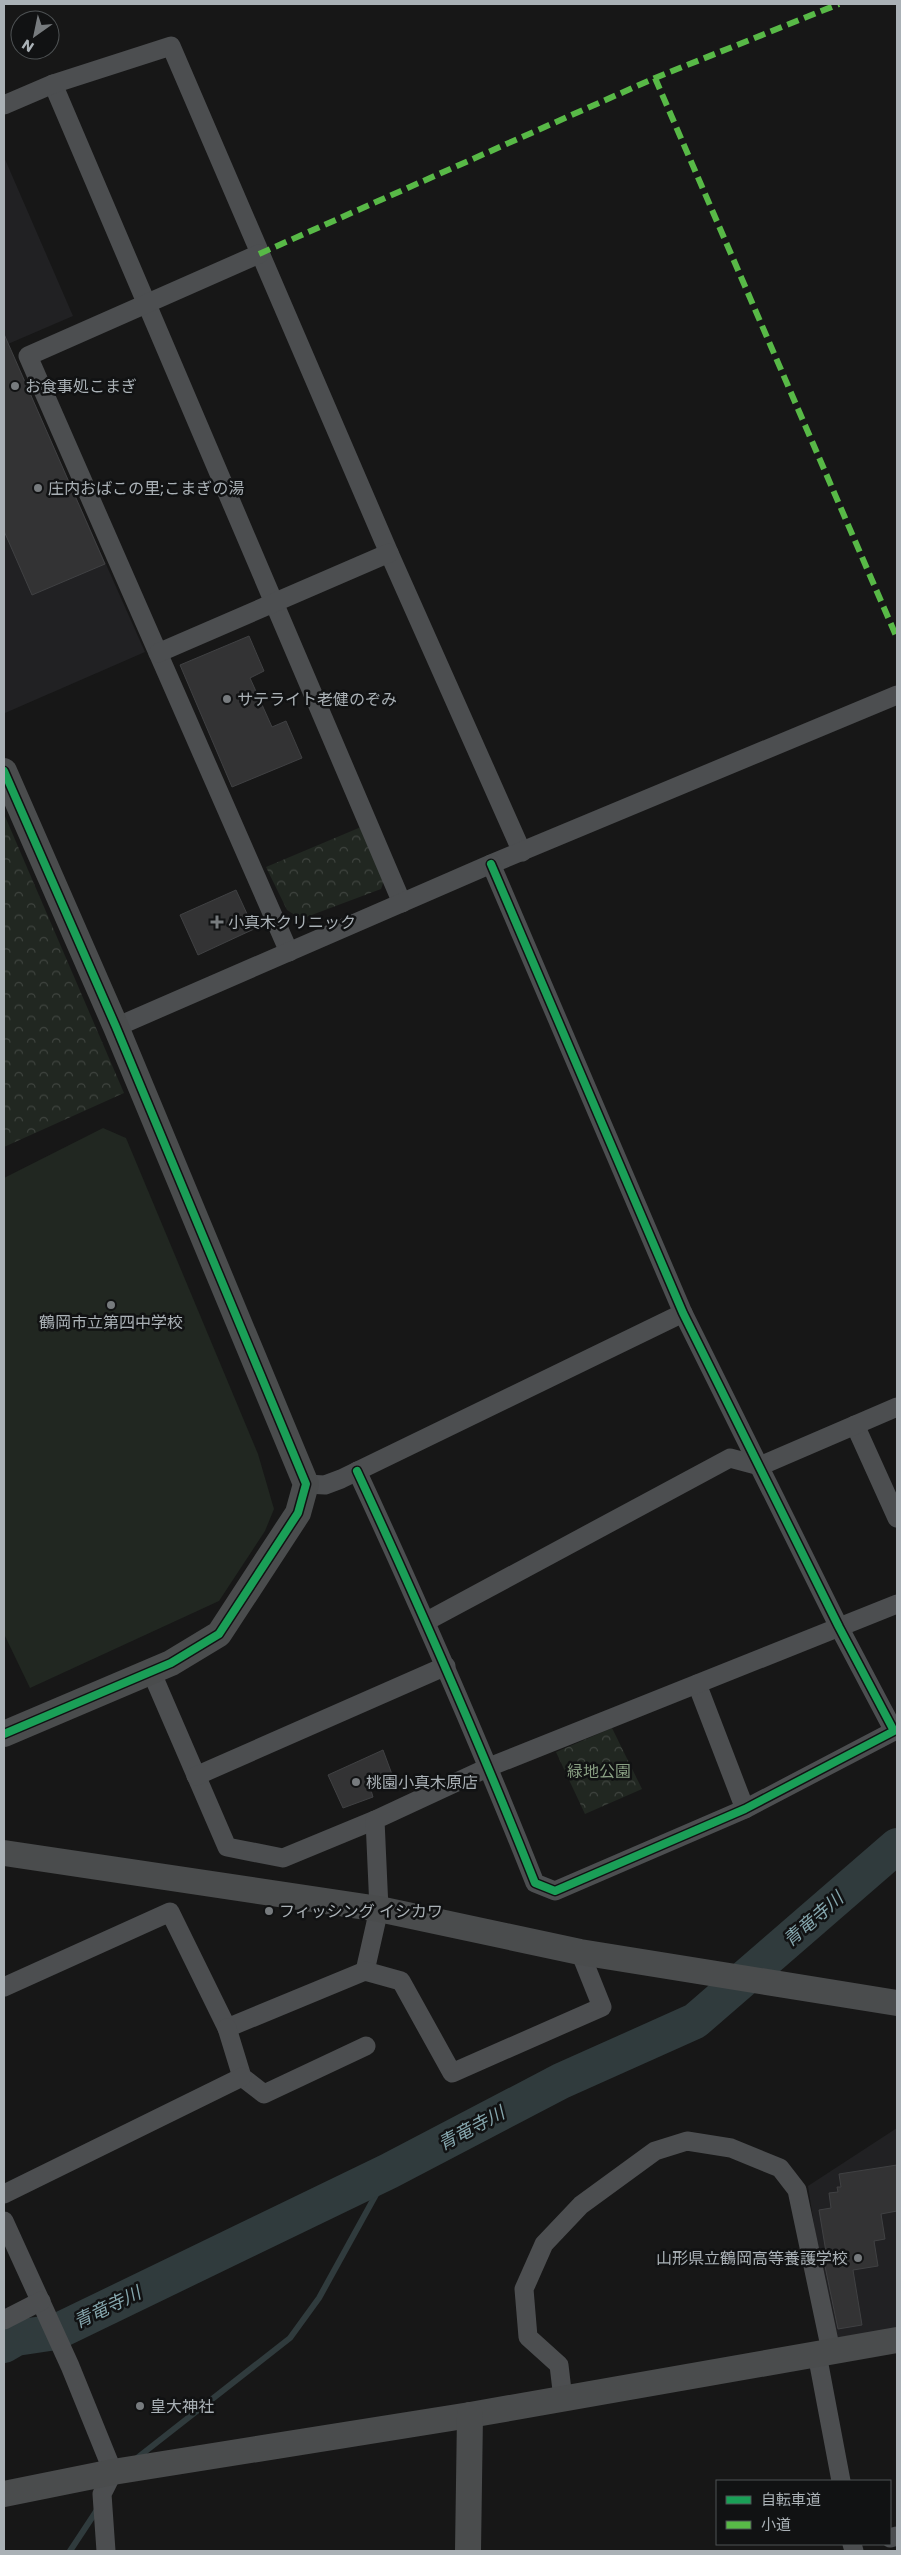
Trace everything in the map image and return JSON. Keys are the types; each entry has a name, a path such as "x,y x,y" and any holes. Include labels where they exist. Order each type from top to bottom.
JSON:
{"street":[{"path":"4,105 53,84 172,46 259,254 389,554 522,852"},
{"path":"53,84 145,304 402,903"},
{"path":"259,254 28,356 289,952"},
{"path":"158,653 389,554"},
{"path":"116,1027 491,864 897,695"},
{"path":"4,771 116,1027 306,1484 298,1513 219,1634 198,1648 151,1671 4,1734"},
{"path":"357,1471 427,1621 489,1767 534,1884 555,1891 745,1809 894,1730 839,1627 683,1313 491,864"},
{"path":"306,1484 326,1485 357,1471 683,1313"},
{"path":"427,1621 730,1458 760,1466 897,1407"},
{"path":"855,1425 897,1518"},
{"path":"151,1671 227,1847 283,1858 375,1820 489,1767 897,1604"},
{"path":"196,1776 446,1666"},
{"path":"696,1684 745,1809"},
{"path":"365,1971 379,1909 375,1820"},
{"path":"4,1853 379,1909 580,1952 897,2003"},
{"path":"4,1988 170,1912 227,2028 242,2076 264,2094 366,2046"},
{"path":"227,2028 365,1971 401,1981 452,2073 602,2007 580,1952"},
{"path":"4,2194 242,2076"},
{"path":"563,2399 559,2365 528,2337 524,2289 544,2244 581,2206 655,2151 687,2141 731,2148 780,2168 796,2190 824,2353 841,2480"},
{"path":"4,2221 70,2366 113,2472 102,2494 106,2551"},
{"path":"4,2320 41,2300"},
{"path":"4,2494 113,2472 470,2416 897,2340"},
{"path":"468,2551 470,2416"}],"shaded area":[{"path":"4,157 73,316 8,344 145,652 5,713"},
{"name":"山形県立鶴岡高等養護学校","path":"897,2128 897,2330 832,2341 808,2186"}],"green space":[{"path":"4,814 124,1093 4,1147"},
{"path":"361,827 385,878 381,889 301,919 287,910 266,867"},
{"name":"鶴岡市立第四中学校","path":"103,1128 126,1138 258,1454 274,1509 265,1531 219,1601 30,1688 4,1634 4,1178"},
{"name":"緑地公園","path":"612,1728 642,1789 585,1814 556,1752"}],"building":[{"name":"庄内おばこの里;こまぎの湯","path":"4,334 105,564 32,595 4,531"},
{"name":"サテライト老健のぞみ","path":"249,636 264,671 250,678 272,727 286,721 302,758 232,787 180,665"},
{"name":"小真木クリニック","path":"236,890 254,929 198,955 180,915"},
{"name":"桃園小真木原店","path":"383,1750 393,1777 370,1787 373,1797 343,1808 328,1775"},
{"path":"897,2165 897,2211 881,2214 885,2239 874,2241 878,2266 853,2270 862,2325 838,2329 822,2252 826,2252 819,2210 831,2208 829,2193 838,2192 837,2187 841,2187 839,2174"}],"waterway":[{"name":"青竜寺川","path":"4,2345 16,2338 56,2332 389,2171 561,2081 695,2021 897,1846"},
{"path":"137,2458 290,2338 319,2298 389,2171"},
{"path":"70,2551 99,2507"}],"marked path":[{"path":"259,254 655,78 839,4"},
{"path":"655,78 897,638"}],"cycle path":[{"path":"4,771 116,1027 306,1484 298,1513 219,1634 171,1663 4,1734"},
{"path":"357,1471 449,1676 535,1883 555,1891 745,1809 894,1731 839,1627 683,1313 491,864"}],"place":[{"name":"お食事処こまぎ","path":"15,386"},
{"name":"庄内おばこの里;こまぎの湯","path":"38,488"},
{"name":"サテライト老健のぞみ","path":"227,699"},
{"name":"小真木クリニック","path":"217,922"},
{"name":"鶴岡市立第四中学校","path":"111,1305"},
{"name":"桃園小真木原店","path":"356,1782"},
{"name":"フィッシング イシカワ","path":"269,1911"},
{"name":"山形県立鶴岡高等養護学校","path":"858,2258"},
{"name":"皇大神社","path":"140,2406"}]}
